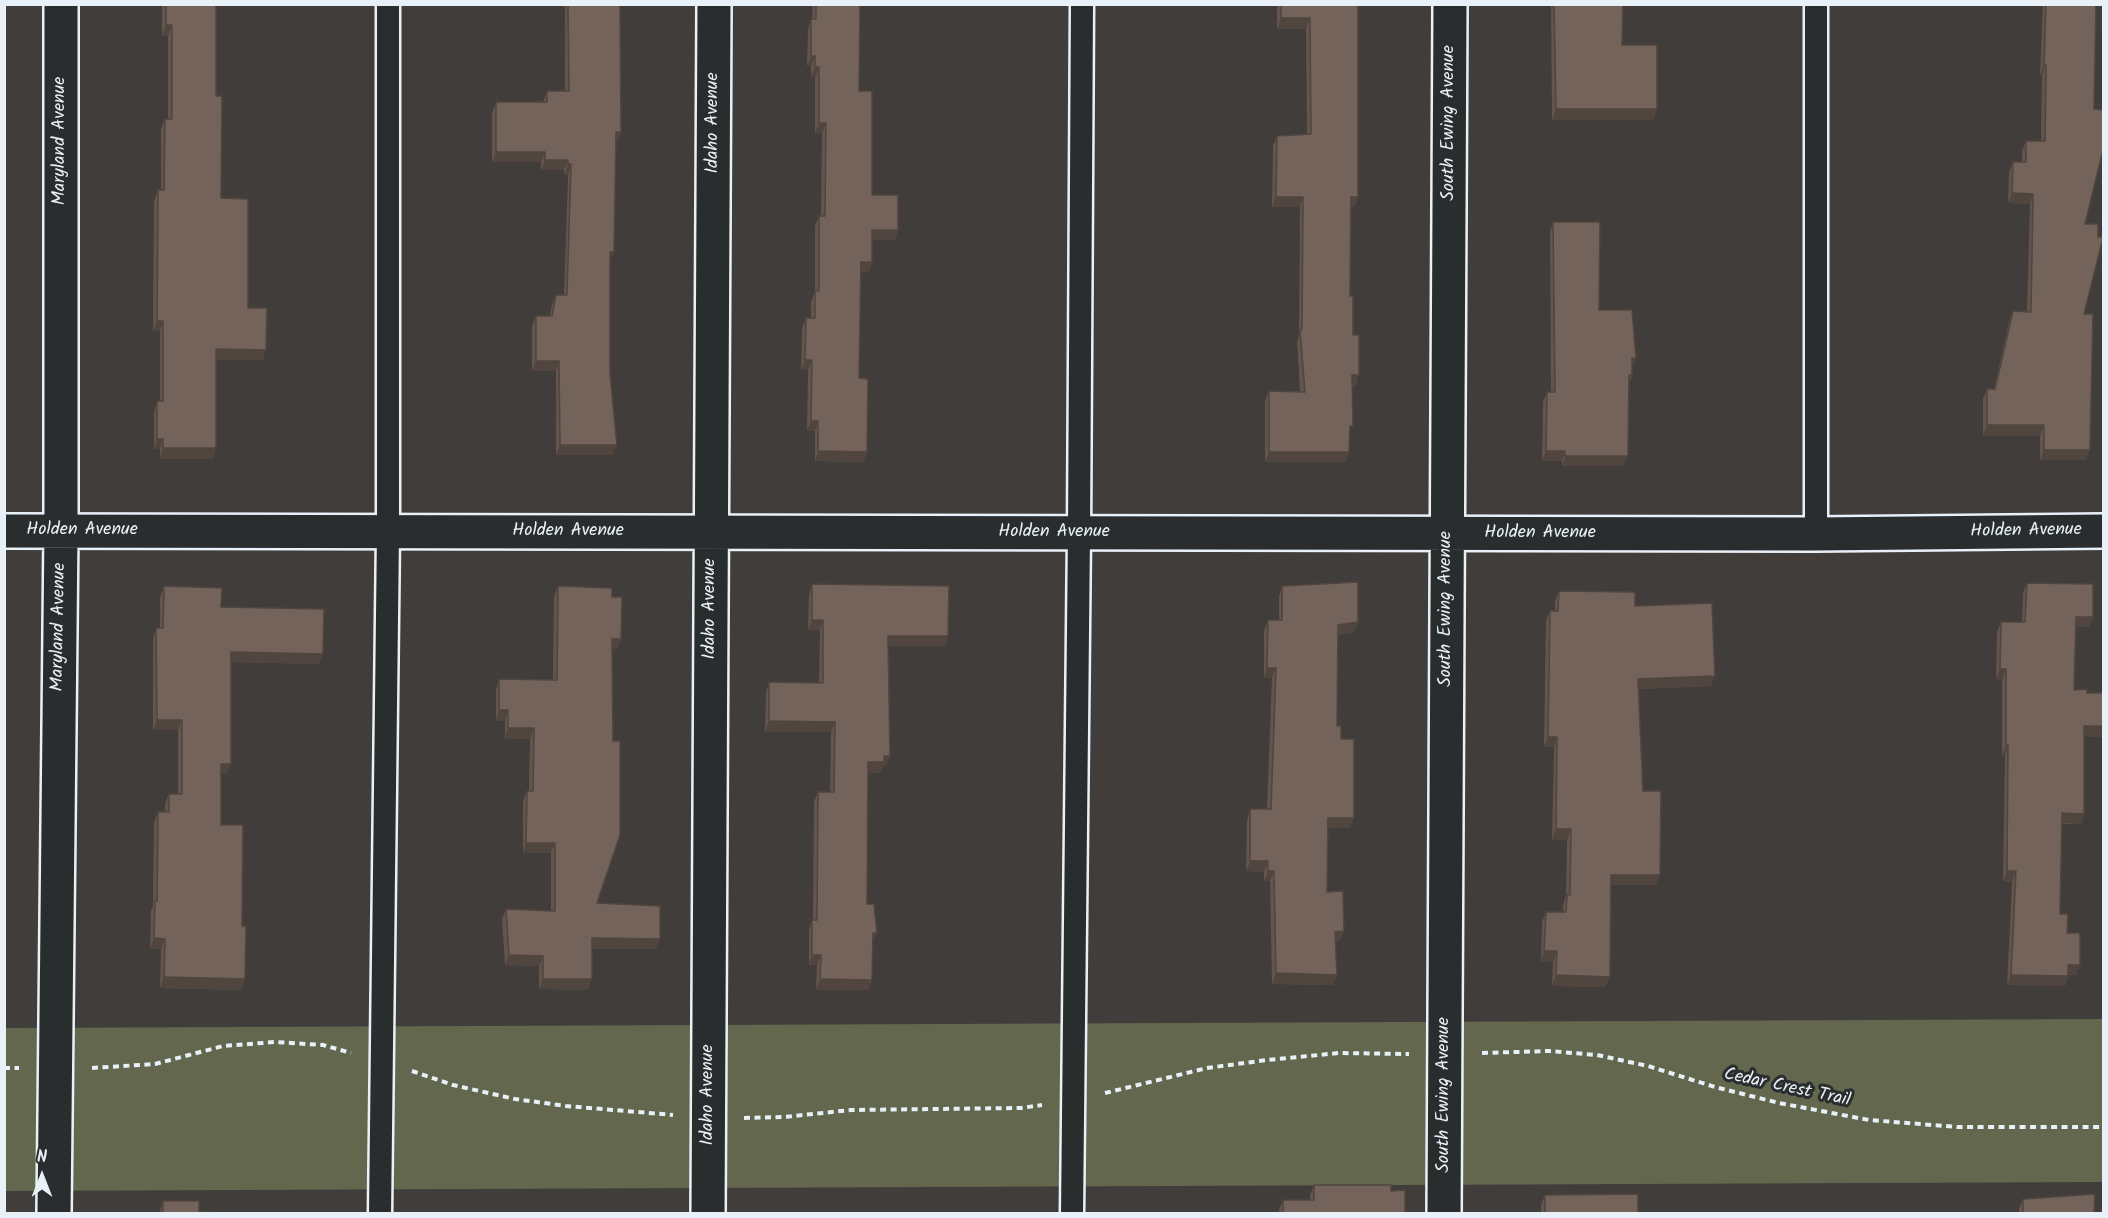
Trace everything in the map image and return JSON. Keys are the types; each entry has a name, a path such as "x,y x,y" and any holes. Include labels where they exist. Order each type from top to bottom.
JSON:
{"street":[{"name":"Maryland Avenue","path":"54,1214 61,531 61,4"},
{"name":"Idaho Avenue","path":"708,1214 714,4"},
{"name":"South Ewing Avenue","path":"1444,1214 1450,4"},
{"name":"Holden Avenue","path":"4,531 1448,534 2103,531"}],"lane":[{"path":"380,1214 388,532 388,4"},
{"path":"1072,1214 1082,4"},
{"path":"1816,4 1816,534"}],"path":[{"name":"Cedar Crest Trail","path":"1480,1053 1549,1051 1597,1055 1648,1066 1715,1087 1769,1100 1869,1120 1958,1127 2103,1127"}],"green space":[{"path":"2103,1019 2103,1182 5,1191 4,1028"}],"building":[{"path":"166,4 216,4 216,96 222,96 221,198 248,199 248,308 267,308 266,350 216,349 216,448 163,448 163,439 157,439 157,401 163,401 163,321 157,321 158,190 164,190 165,119 172,119 172,25 166,25"},
{"path":"568,4 620,4 621,132 616,132 614,252 610,252 610,374 617,445 560,445 559,361 536,361 536,316 552,316 556,295 567,295 571,164 568,164 568,160 545,160 545,152 496,152 496,102 547,102 547,91 569,91"},
{"path":"816,4 860,4 859,91 872,91 872,195 898,195 898,230 872,230 872,262 861,262 859,378 868,379 867,452 818,451 818,421 811,421 812,360 805,360 806,318 815,318 815,291 819,291 819,216 825,216 826,123 819,123 819,67 815,67 815,56 811,56 811,19 816,19"},
{"path":"1281,4 1358,4 1358,197 1351,197 1350,296 1353,296 1353,335 1359,335 1359,375 1352,375 1353,426 1350,426 1349,452 1269,452 1269,391 1305,392 1300,330 1302,330 1303,197 1276,197 1277,136 1311,134 1310,18 1281,18"},
{"path":"1554,4 1623,4 1622,45 1657,45 1657,109 1556,109"},
{"path":"2046,4 2096,4 2094,109 2103,110 2103,150 2085,224 2098,224 2098,237 2103,238 2084,314 2093,314 2090,450 2044,450 2044,425 1987,425 1987,389 1995,389 2013,311 2031,312 2033,194 2012,193 2013,162 2026,162 2026,141 2045,141"},
{"path":"1553,222 1600,222 1599,310 1632,310 1636,358 1632,358 1632,375 1629,375 1628,456 1565,456 1565,451 1546,451 1547,392 1555,392"},
{"path":"1358,582 1358,622 1338,625 1337,726 1341,726 1341,739 1354,739 1354,818 1328,818 1327,892 1343,891 1344,931 1335,932 1337,975 1276,973 1274,871 1268,871 1268,861 1250,861 1250,809 1271,809 1276,668 1267,668 1268,620 1282,620 1282,586"},
{"path":"2027,583 2093,584 2093,617 2076,617 2074,690 2087,689 2087,693 2103,693 2103,726 2084,726 2084,814 2062,813 2060,914 2068,914 2067,933 2080,933 2080,965 2068,965 2068,976 2011,975 2016,871 2007,871 2008,745 2006,745 2006,669 2000,669 2001,622 2025,622"},
{"path":"812,584 949,586 948,636 888,636 890,756 884,756 884,762 868,762 867,904 874,904 877,933 873,933 872,980 820,979 821,955 812,955 812,920 817,920 818,792 834,792 835,722 769,721 769,682 823,683 823,620 812,620"},
{"path":"164,586 222,588 221,607 324,609 323,654 231,652 231,764 221,764 221,825 243,825 242,926 246,926 245,979 164,977 165,939 154,938 155,901 157,901 158,812 169,812 169,794 182,794 182,720 157,720 156,628 163,628"},
{"path":"558,586 612,588 612,597 622,597 621,639 612,639 613,741 620,741 620,835 597,903 660,906 660,939 592,938 592,979 543,979 543,956 509,955 506,909 555,911 555,843 526,843 527,791 533,791 534,728 508,728 508,710 499,710 499,679 557,680"},
{"path":"1559,591 1635,592 1635,606 1712,603 1715,676 1638,679 1643,791 1661,791 1660,875 1611,875 1610,977 1556,975 1557,951 1544,951 1546,912 1566,912 1567,895 1570,895 1571,829 1556,829 1557,737 1548,737 1550,611 1558,611"},
{"path":"1314,1185 1391,1185 1391,1191 1405,1190 1405,1214 1283,1214 1283,1200 1314,1200"},
{"path":"1638,1194 1638,1214 1545,1214 1545,1195"},
{"path":"2095,1194 2094,1214 2023,1214 2023,1199"},
{"path":"163,1201 199,1201 199,1212 212,1212 212,1214 163,1214"}]}
